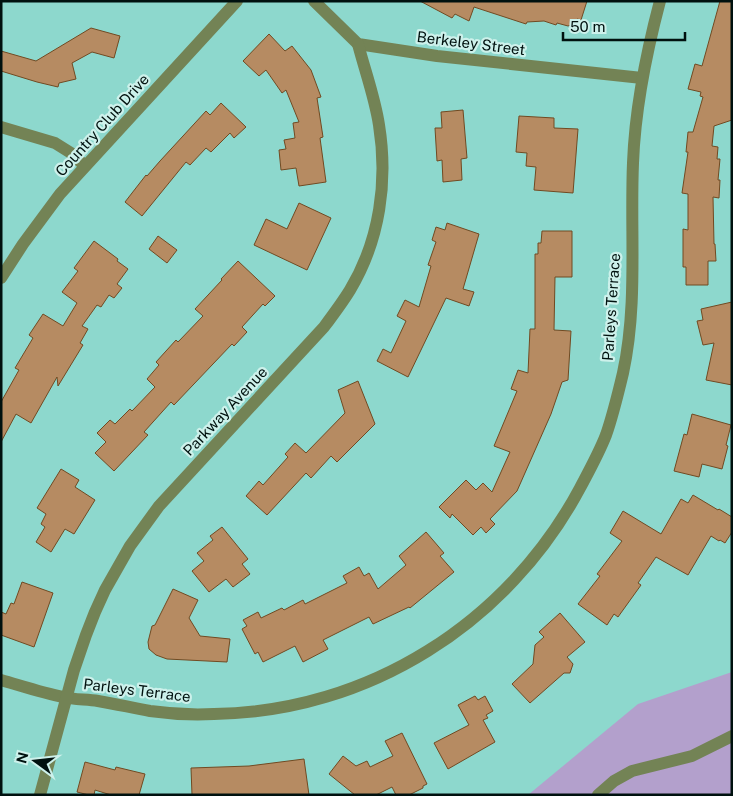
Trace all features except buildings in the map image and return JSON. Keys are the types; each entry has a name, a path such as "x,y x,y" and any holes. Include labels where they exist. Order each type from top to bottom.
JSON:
{"street":[{"name":"Country Club Drive","path":"3,273 60,194 237,1"},
{"path":"314,1 358,44"},
{"name":"Parleys Terrace","path":"1,680 66,698 185,714 248,712 310,702 363,685 409,662 473,620 500,596 550,538 571,505 605,436 616,401 629,335 635,134 642,78 660,1"},
{"name":"Berkeley Street","path":"358,44 437,56 642,78"},
{"name":"Parkway Avenue","path":"40,795 74,670 94,612 117,568 159,506 324,327 351,289 370,248 381,198 382,151 379,123 358,44"},
{"path":"1,127 55,143 71,152 85,166"},
{"path":"598,795 614,781 632,771 692,756 732,736"}],"shaded area":[{"path":"732,672 732,795 528,795 638,704"}]}
